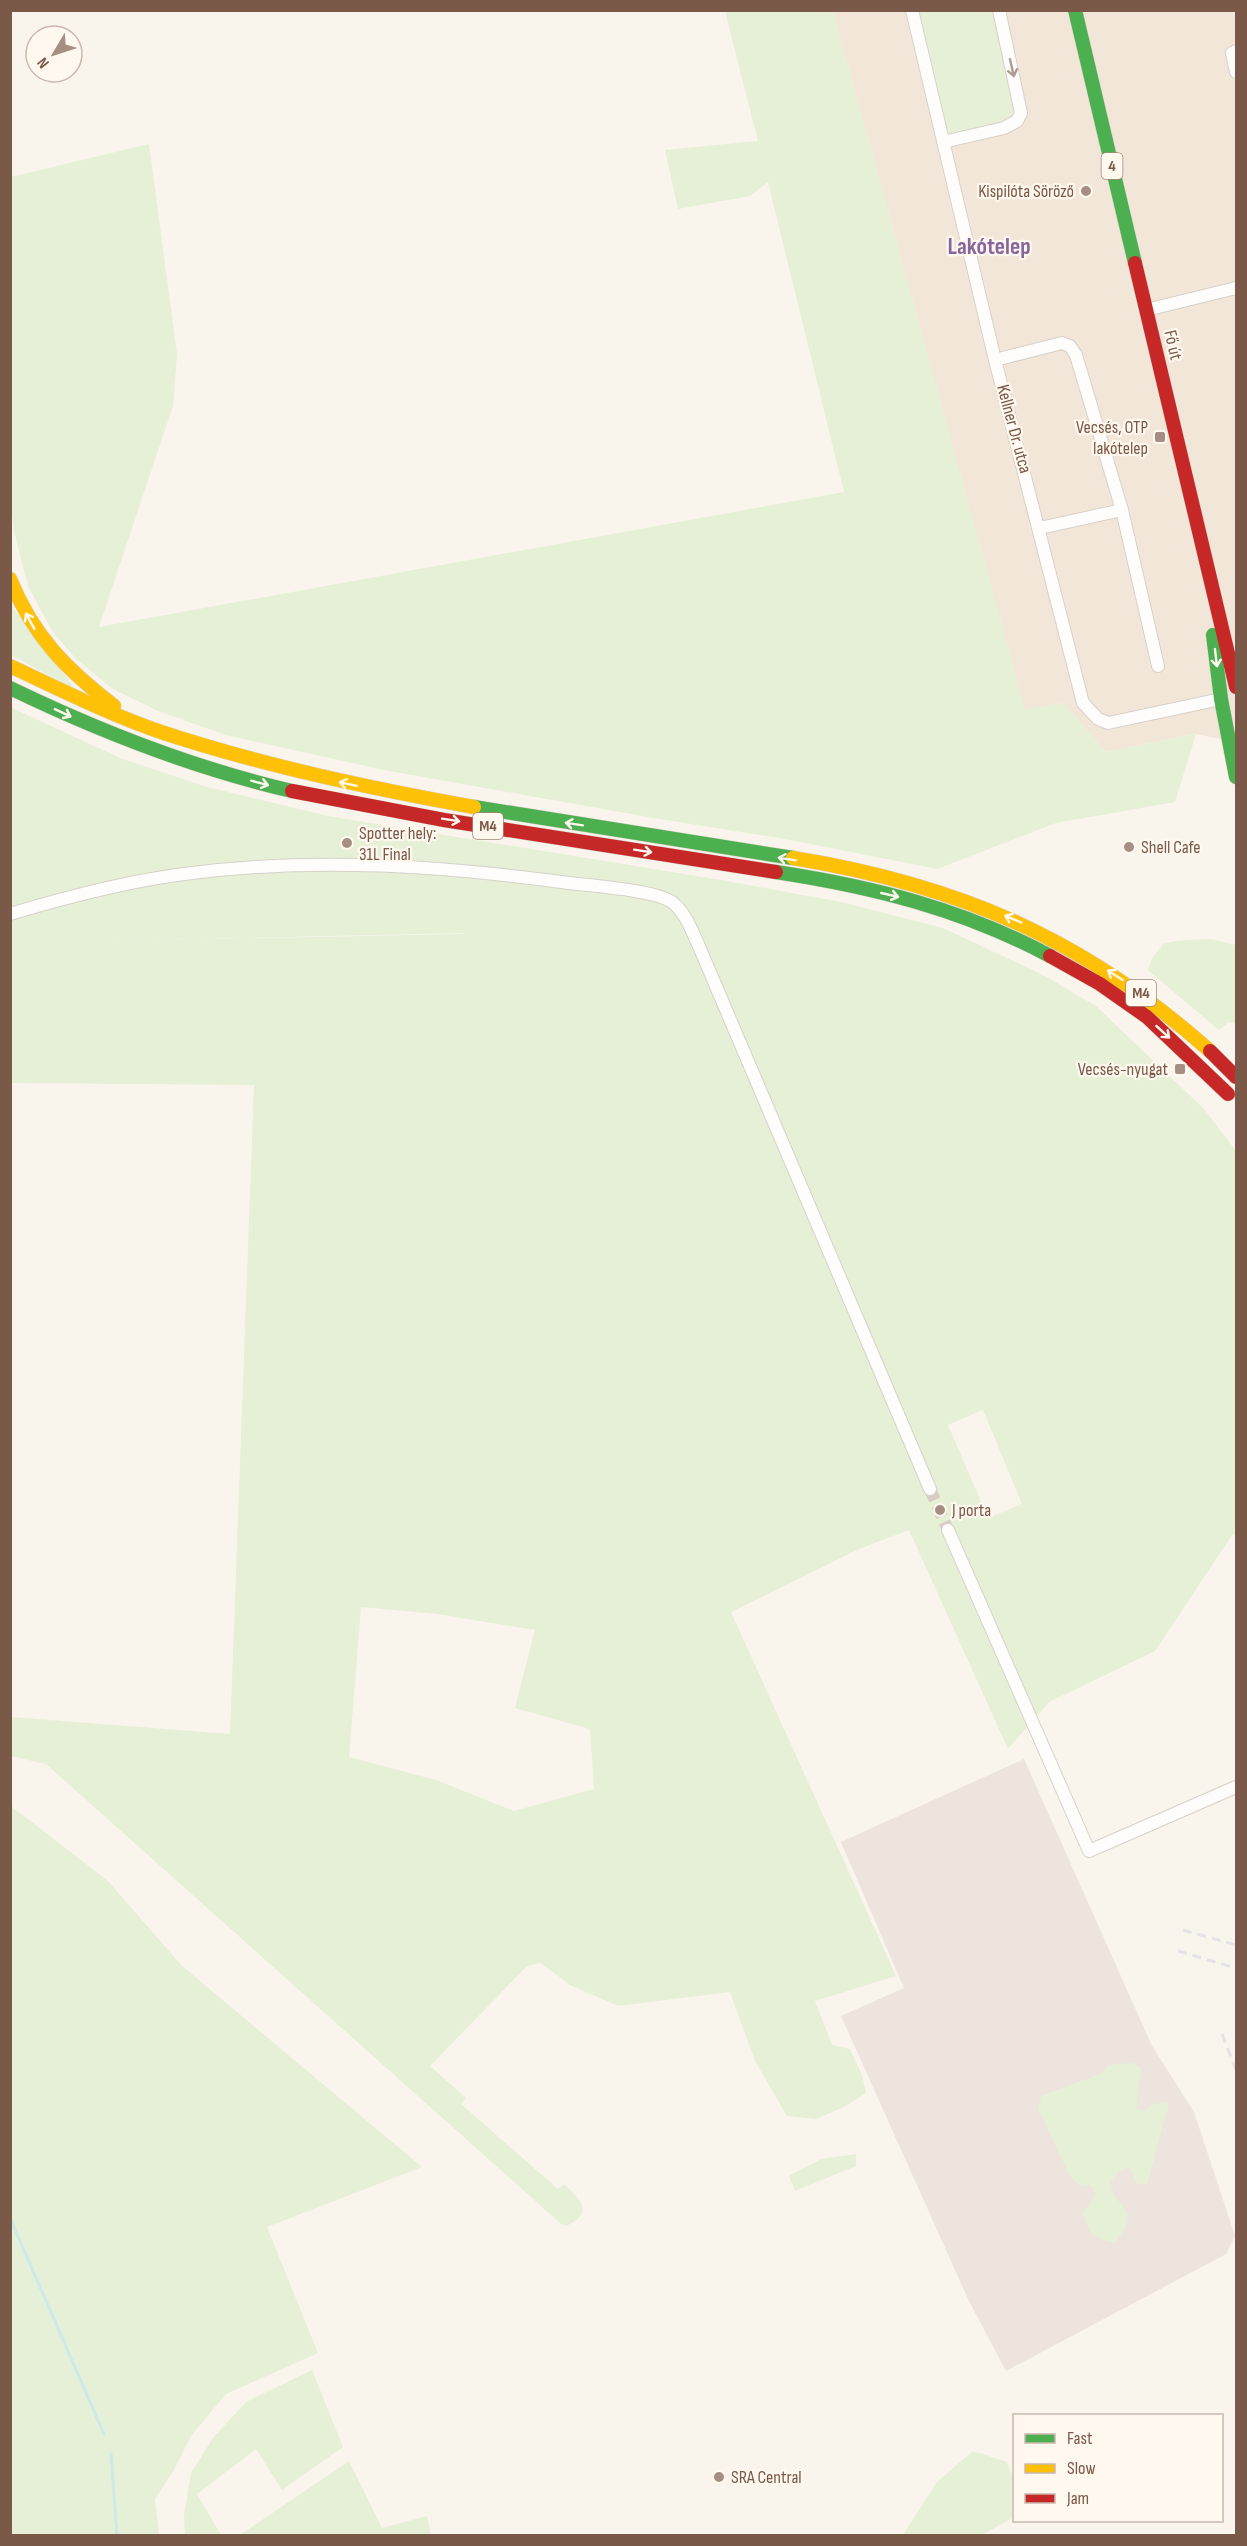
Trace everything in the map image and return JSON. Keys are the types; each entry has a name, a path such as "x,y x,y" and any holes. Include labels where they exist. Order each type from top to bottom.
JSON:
{"main road":[{"name":"Fő út","path":"1075,10 1204,558 1236,680"},
{"name":"4","path":"1204,558 1221,699 1236,777"},
{"path":"10,579 32,627 57,659 79,681 142,726"},
{"name":"M4","path":"10,666 78,700 142,726 239,758 405,796 844,868 945,893 1003,915 1066,944 1133,987 1179,1022 1210,1051"},
{"name":"M4","path":"10,688 130,742 203,767 275,787 403,812 842,884 938,907 1017,941 1100,985 1147,1017 1234,1099"},
{"path":"1221,699 1236,714"},
{"path":"1210,1051 1236,1067"},
{"path":"1210,1051 1236,1077"}],"street":[{"name":"Kellner Dr. utca","path":"912,10 995,360 1040,528 1083,703 1090,713 1108,723 1221,699"},
{"path":"943,142 1004,128 1017,121 1021,113 999,10"},
{"path":"1234,52 1236,72"},
{"path":"1146,309 1236,288"},
{"path":"995,360 1062,343 1070,346 1076,355 1122,510 1158,666"},
{"path":"1040,528 1122,510"},
{"path":"10,914 96,891 191,873 308,865 414,866 502,874 635,892 670,901 680,910 698,944 930,1489"},
{"path":"948,1530 1089,1851 1236,1787"}],"shaded area":[{"path":"833,11 1236,11 1236,742 1195,734 1105,752 1064,703 1025,710"},
{"path":"1024,1759 1152,2046 1194,2112 1235,2236 1226,2254 1006,2371 969,2301 841,2016 904,1988 841,1842"}],"green space":[{"path":"725,11 833,11 1025,709 1064,703 1105,752 1196,734 1175,802 1056,823 937,869 791,840 384,770 226,735 158,711 113,689 76,659 52,631 28,586 14,531 10,498 11,177 149,144 177,354 173,406 99,627 844,492 768,182 750,196 678,209 665,150 758,141"},
{"path":"918,11 991,11 1013,106 1010,116 1001,121 948,134"},
{"path":"10,604 76,690 11,655"},
{"path":"10,707 120,758 207,787 328,816 721,880 841,902 943,928 1043,975 1096,1006 1204,1109 1236,1151 1236,1533 1232,1535 1155,1651 1049,1702 1008,1749 909,1530 859,1549 731,1612 896,1976 815,2001 832,2045 850,2049 862,2075 866,2093 844,2107 816,2119 787,2116 755,2061 730,1992 618,2006 570,1985 541,1963 527,1966 430,2066 466,2098 461,2104 558,2189 564,2184 575,2195 582,2206 582,2211 575,2221 566,2226 46,1764 11,1756 11,1717 230,1734 254,1085 11,1083","holes":["463,933 463,934 110,941","983,1410 1022,1504 988,1518 948,1425","361,1607 438,1614 535,1630 515,1708 590,1729 594,1789 514,1811 436,1780 349,1757"]},
{"path":"1211,939 1236,945 1236,1024 1229,1022 1219,1030 1148,970 1153,957 1164,943"},
{"path":"11,1806 108,1881 182,1966 422,2167 267,2227 318,2353 226,2394 191,2436 174,2470 155,2499 159,2535 11,2535"},
{"path":"1134,2063 1141,2068 1136,2109 1144,2111 1155,2104 1169,2104 1147,2185 1136,2183 1130,2167 1121,2170 1110,2182 1111,2190 1128,2214 1125,2229 1115,2242 1097,2237 1087,2226 1083,2213 1095,2195 1092,2186 1078,2183 1071,2177 1038,2110 1041,2096 1100,2074 1108,2065"},
{"path":"856,2154 856,2166 795,2191 789,2176 821,2159"},
{"path":"312,2370 343,2447 282,2490 256,2449 197,2494 221,2535 185,2535 184,2515 191,2473 213,2438 246,2402"},
{"path":"973,2451 1007,2462 1013,2477 1013,2518 982,2535 903,2535 937,2482"},
{"path":"349,2461 382,2528 427,2516 431,2535 240,2535"}],"waterway":[{"path":"10,2218 104,2434"},
{"path":"111,2454 117,2536"}],"tunnel":[{"path":"930,1489 948,1530"}],"railway":[{"path":"1183,1930 1236,1945"},
{"path":"1178,1951 1236,1968"},
{"path":"1222,2034 1236,2070"}],"traffic: fast":[{"path":"1075,10 1135,263"},
{"path":"1213,635 1221,699 1236,777"},
{"path":"10,688 113,734 183,760 292,791"},
{"path":"474,807 793,858"},
{"path":"776,872 848,885 917,902 984,925 1050,956"}],"traffic: slow":[{"path":"10,579 29,618 53,650 81,679 114,706"},
{"path":"10,666 86,702 164,733 202,745 318,775 474,807"},
{"path":"793,858 853,869 910,884 965,901 1016,923 1066,948 1115,977 1163,1012 1210,1051"}],"traffic: jam":[{"path":"1135,263 1236,687"},
{"path":"292,791 444,820 776,872"},
{"path":"1050,956 1100,984 1147,1017 1228,1094"},
{"path":"1210,1051 1236,1077"}],"place":[{"name":"Kispilóta Söröző","path":"1086,191"},
{"name":"Vecsés, OTP lakótelep","path":"1160,437"},
{"name":"Spotter hely: 31L Final","path":"347,843"},
{"name":"Shell Cafe","path":"1129,847"},
{"name":"Vecsés-nyugat","path":"1180,1069"},
{"name":"J porta","path":"940,1510"},
{"name":"SRA Central","path":"719,2477"}],"district":[{"name":"Lakótelep","path":"989,246"}]}
